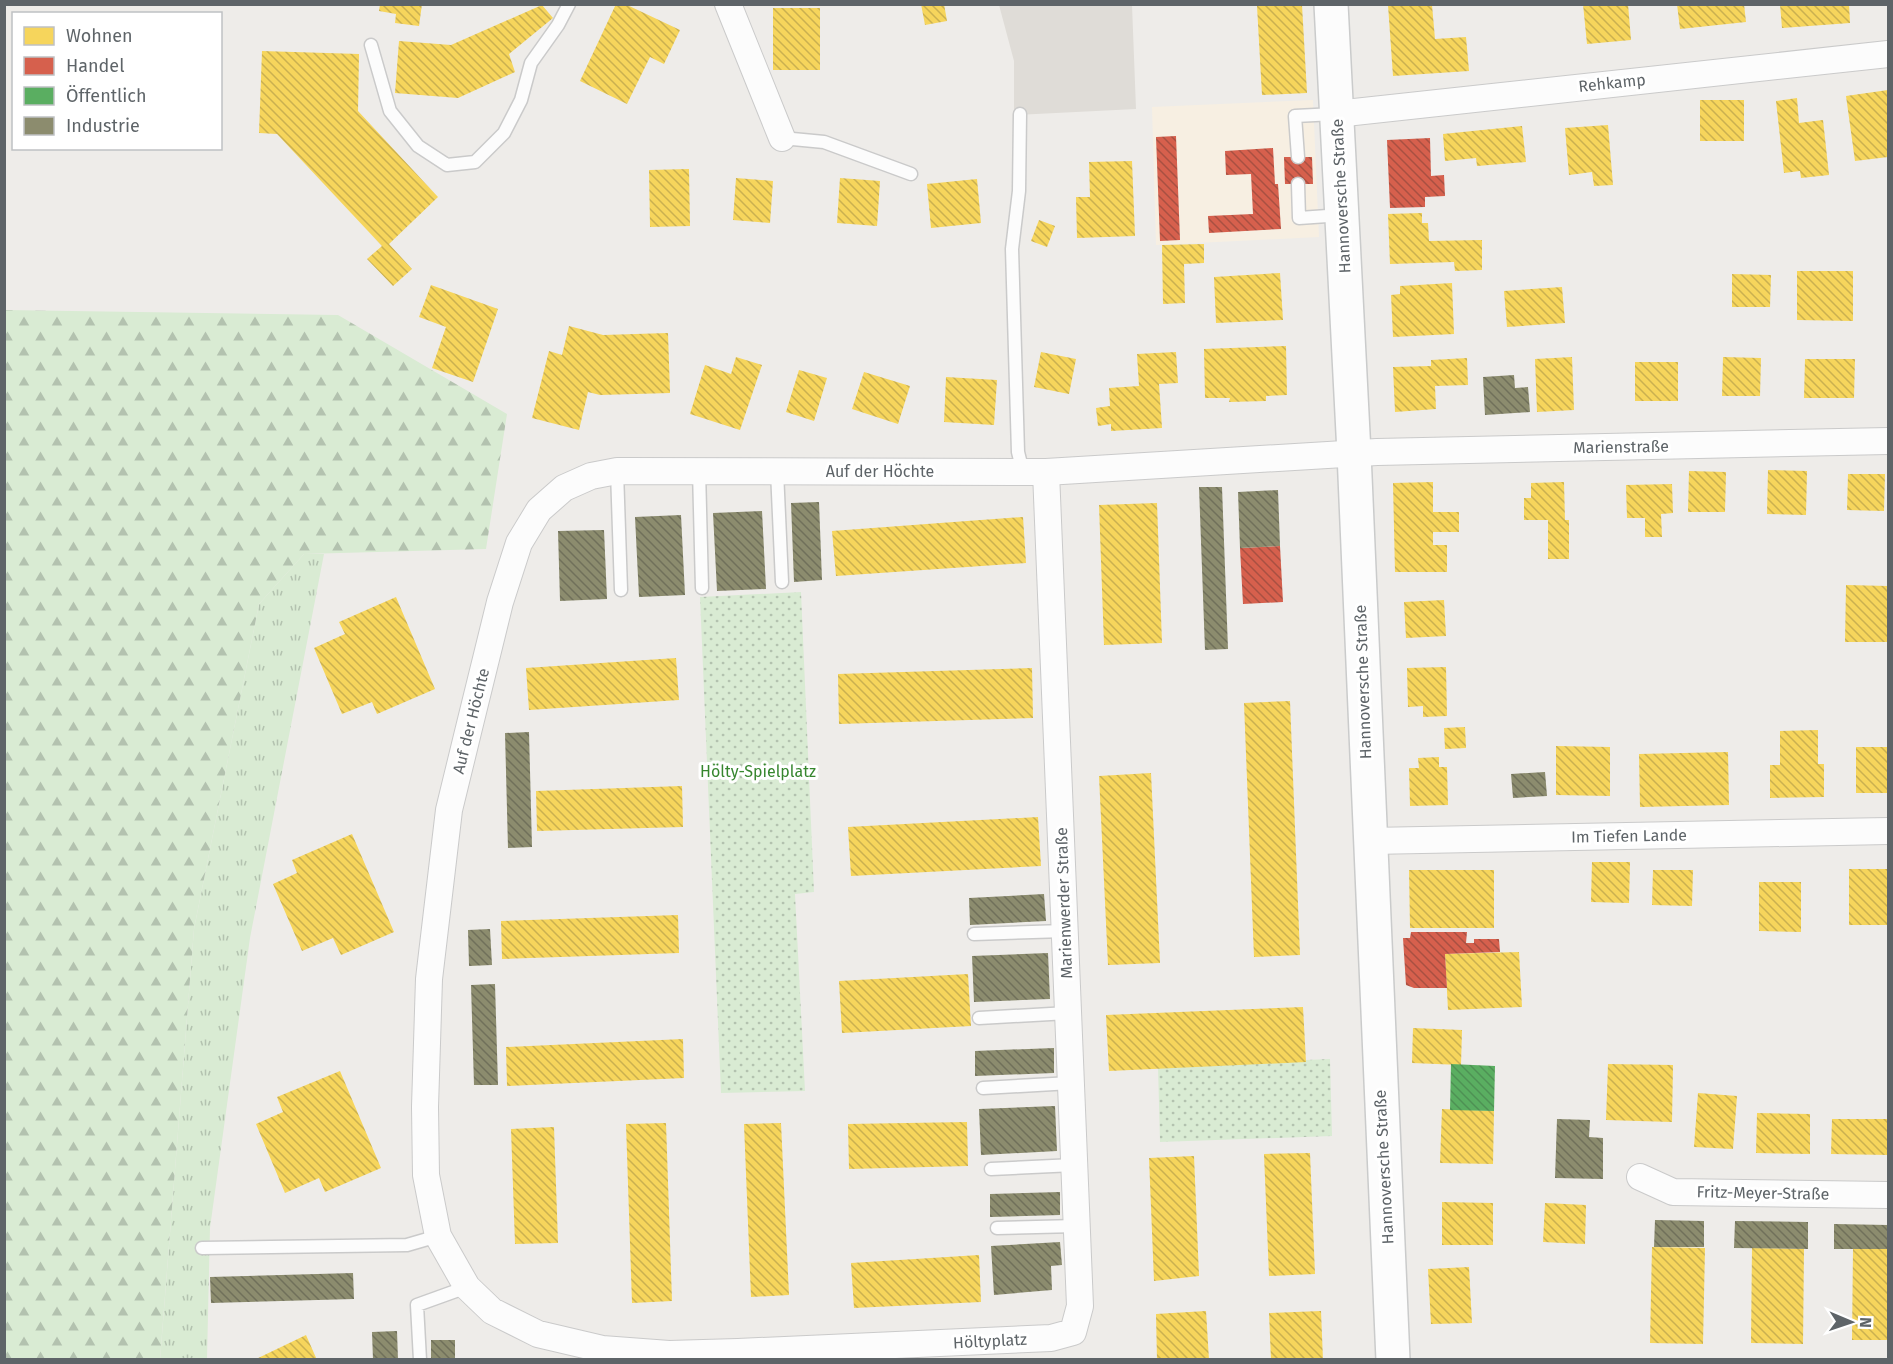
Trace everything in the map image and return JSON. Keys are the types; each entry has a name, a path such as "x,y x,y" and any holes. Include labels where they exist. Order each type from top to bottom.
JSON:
{"street":[{"path":"728,4 782,138"},
{"name":"Hannoversche Straße","path":"1330,4 1354,453 1393,1359"},
{"name":"Rehkamp","path":"1336,114 1888,54"},
{"name":"Marienstraße","path":"1354,453 1888,441"},
{"name":"Auf der Höchte","path":"922,1352 739,1356 669,1354 602,1349 578,1344 538,1334 492,1311 466,1287 438,1236 426,1175 425,1107 429,979 449,810 500,602 519,543 539,510 564,488 591,476 617,471 1035,472 1354,453"},
{"name":"Marienwerder Straße","path":"1035,472 1065,931 1080,1306 1073,1332"},
{"name":"Im Tiefen Lande","path":"1370,841 1888,831"},
{"name":"Fritz-Meyer-Straße","path":"1640,1177 1673,1192 1888,1196"},
{"name":"Höltyplatz","path":"922,1352 1051,1338 1073,1332"}],"lane":[{"path":"370,45 390,111 418,146 447,165 475,162 504,133 521,100 531,63 558,25 569,4"},
{"path":"1020,114 1019,192 1012,249 1018,452 1035,472"},
{"path":"1298,157 1295,116 1336,114"},
{"path":"782,138 824,142 911,174"},
{"path":"1298,184 1299,218 1342,215"},
{"path":"699,470 702,588"},
{"path":"617,471 621,590"},
{"path":"777,471 782,582"},
{"path":"974,934 1065,931"},
{"path":"979,1018 1068,1013"},
{"path":"983,1088 1071,1083"},
{"path":"992,1169 1074,1165"},
{"path":"997,1228 1077,1226"},
{"path":"202,1248 407,1245 438,1236"},
{"path":"420,1359 417,1305 466,1287"}],"shaded area":[{"path":"999,5 1132,5 1136,109 1014,115 1014,61"},
{"path":"1313,100 1319,237 1156,245 1152,107"}],"green space":[{"path":"5,310 338,315 507,414 486,549 304,554 259,604 194,929 160,1359 5,1359"},
{"path":"304,554 324,554 250,938 210,1228 207,1359 160,1360 194,929 259,604"},
{"name":"Hölty-Spielplatz","path":"801,592 814,892 795,894 805,1091 721,1093 700,597"},
{"path":"1330,1059 1332,1136 1160,1142 1158,1066"}],"building: Wohnen":[{"path":"380,4 422,4 419,26 395,23 396,14 379,11"},
{"path":"616,4 625,4 680,30 664,64 650,57 627,104 580,81"},
{"path":"921,4 944,4 947,21 925,25"},
{"path":"1583,4 1628,4 1631,40 1587,44"},
{"path":"1677,4 1744,4 1746,22 1680,29"},
{"path":"1780,4 1849,4 1850,23 1782,28"},
{"path":"542,5 553,18 509,54 515,72 458,98 395,93 399,41 451,45"},
{"path":"1302,5 1307,93 1262,95 1257,6"},
{"path":"1388,5 1432,5 1435,39 1466,37 1469,71 1393,76"},
{"path":"773,8 820,8 820,70 773,70"},
{"path":"262,51 359,54 358,111 438,197 389,244 412,269 393,286 367,259 382,246 277,134 259,133"},
{"path":"1888,90 1888,157 1855,161 1846,96"},
{"path":"1797,98 1799,123 1823,120 1829,175 1801,178 1800,171 1784,173 1776,101"},
{"path":"1700,100 1744,100 1744,141 1700,141"},
{"path":"1608,125 1613,185 1594,186 1592,172 1569,175 1565,128"},
{"path":"1522,126 1526,162 1477,166 1476,158 1445,161 1443,134"},
{"path":"1132,161 1135,236 1077,238 1076,197 1090,197 1089,162"},
{"path":"689,169 690,226 650,227 649,170"},
{"path":"736,178 773,181 770,223 733,220"},
{"path":"840,178 880,181 877,226 837,223"},
{"path":"977,179 981,223 931,228 927,184"},
{"path":"1422,213 1422,223 1428,223 1429,241 1482,240 1482,270 1455,271 1454,262 1390,264 1388,214"},
{"path":"1039,220 1055,226 1047,247 1031,241"},
{"path":"1204,244 1204,263 1184,264 1185,303 1163,304 1162,245"},
{"path":"1797,271 1853,271 1853,321 1797,320"},
{"path":"1280,273 1283,320 1216,323 1214,277"},
{"path":"1732,274 1771,275 1770,307 1732,307"},
{"path":"1452,283 1454,334 1393,337 1391,295 1400,294 1400,286"},
{"path":"431,285 498,309 473,382 432,368 446,327 419,317"},
{"path":"1562,287 1565,323 1507,327 1504,291"},
{"path":"569,326 603,335 668,333 670,393 600,395 588,392 579,430 532,418 549,351 562,355"},
{"path":"1286,346 1287,395 1266,396 1266,401 1229,402 1230,398 1205,398 1204,349"},
{"path":"1041,352 1076,359 1069,394 1034,387"},
{"path":"1176,352 1178,383 1159,384 1162,428 1111,431 1111,424 1098,426 1096,408 1110,406 1109,388 1139,386 1137,354"},
{"path":"736,357 762,365 740,430 690,414 705,365 731,374"},
{"path":"1572,357 1574,410 1537,412 1535,359"},
{"path":"1723,357 1761,358 1760,396 1722,396"},
{"path":"1467,358 1468,385 1435,386 1436,409 1395,412 1393,367 1431,366 1431,360"},
{"path":"1805,359 1855,359 1854,398 1804,398"},
{"path":"1635,362 1678,362 1678,401 1635,401"},
{"path":"799,370 827,378 814,421 786,412"},
{"path":"864,372 910,386 898,424 852,409"},
{"path":"946,377 997,380 994,425 944,422"},
{"path":"1768,470 1807,471 1806,515 1767,514"},
{"path":"1689,471 1726,472 1725,512 1688,512"},
{"path":"1848,474 1885,474 1884,511 1847,510"},
{"path":"1433,482 1433,512 1459,512 1459,532 1433,532 1433,545 1447,545 1447,572 1395,572 1393,483"},
{"path":"1564,482 1565,520 1569,520 1569,559 1548,559 1548,520 1524,520 1524,498 1531,498 1531,483"},
{"path":"1672,484 1673,513 1661,514 1662,537 1645,537 1645,518 1627,518 1626,485"},
{"path":"1157,503 1162,643 1104,645 1099,505"},
{"path":"1023,517 1026,563 836,576 832,531"},
{"path":"1846,585 1888,586 1888,642 1845,642"},
{"path":"396,597 435,689 377,714 372,702 342,714 314,648 345,634 339,622"},
{"path":"1444,600 1446,636 1406,638 1404,602"},
{"path":"676,658 679,700 529,710 526,668"},
{"path":"1446,667 1447,716 1423,717 1423,706 1408,707 1407,668"},
{"path":"1032,668 1033,718 839,724 838,674"},
{"path":"1290,701 1300,955 1254,957 1244,703"},
{"path":"1465,727 1466,748 1445,749 1444,728"},
{"path":"1818,730 1818,764 1824,764 1824,797 1770,798 1770,765 1780,765 1780,731"},
{"path":"1556,746 1610,747 1610,796 1556,795"},
{"path":"1856,747 1888,747 1888,793 1856,793"},
{"path":"1728,752 1729,805 1640,807 1639,754"},
{"path":"1439,757 1439,767 1447,767 1448,805 1410,806 1409,768 1419,768 1418,758"},
{"path":"1151,773 1160,963 1108,965 1099,776"},
{"path":"682,786 683,827 537,831 536,791"},
{"path":"1038,817 1041,866 851,876 848,827"},
{"path":"352,834 394,932 341,955 333,938 302,951 273,884 297,873 292,860"},
{"path":"1592,862 1630,862 1629,903 1591,902"},
{"path":"1849,869 1888,869 1888,925 1849,925"},
{"path":"1409,870 1494,870 1494,928 1410,928"},
{"path":"1653,870 1693,870 1692,906 1652,905"},
{"path":"1759,882 1801,882 1801,932 1759,931"},
{"path":"678,915 679,953 502,959 501,921"},
{"path":"1519,952 1522,1007 1448,1010 1445,954"},
{"path":"968,974 971,1026 842,1033 839,981"},
{"path":"1303,1007 1306,1062 1109,1071 1106,1015"},
{"path":"1413,1028 1462,1030 1461,1065 1412,1063"},
{"path":"683,1039 684,1078 507,1086 506,1047"},
{"path":"1608,1064 1673,1065 1672,1122 1606,1120"},
{"path":"340,1071 381,1168 325,1192 319,1178 285,1193 256,1124 283,1112 277,1097"},
{"path":"1698,1093 1737,1096 1733,1149 1694,1147"},
{"path":"1442,1109 1494,1111 1493,1164 1440,1163"},
{"path":"1757,1113 1810,1114 1810,1154 1756,1153"},
{"path":"1832,1119 1888,1119 1888,1155 1831,1154"},
{"path":"967,1122 968,1166 849,1169 848,1124"},
{"path":"666,1123 672,1301 632,1303 626,1124"},
{"path":"781,1123 789,1295 751,1297 744,1124"},
{"path":"554,1127 558,1243 515,1244 511,1129"},
{"path":"1310,1153 1315,1274 1269,1276 1264,1154"},
{"path":"1194,1156 1199,1276 1154,1281 1149,1158"},
{"path":"1442,1202 1493,1203 1493,1245 1442,1245"},
{"path":"1545,1203 1586,1205 1585,1244 1543,1242"},
{"path":"1652,1247 1705,1248 1703,1344 1650,1343"},
{"path":"1752,1248 1804,1249 1803,1344 1751,1343"},
{"path":"1853,1249 1888,1249 1888,1340 1852,1340"},
{"path":"979,1255 981,1302 854,1308 851,1263"},
{"path":"1469,1267 1472,1323 1431,1324 1428,1269"},
{"path":"1206,1311 1209,1360 1157,1360 1156,1314"},
{"path":"1321,1311 1323,1360 1271,1360 1269,1313"},
{"path":"306,1335 317,1360 254,1360"}],"building: Handel":[{"path":"1176,136 1180,240 1160,241 1156,137"},
{"path":"1430,138 1431,176 1444,175 1445,196 1425,197 1425,207 1390,208 1387,140"},
{"path":"1273,148 1281,229 1209,233 1208,216 1253,214 1251,174 1226,175 1225,151"},
{"path":"1284,157 1312,157 1313,184 1285,184"},
{"path":"1280,546 1283,602 1243,604 1240,548"},
{"path":"1411,932 1467,932 1466,943 1474,943 1474,939 1499,939 1500,952 1445,954 1447,988 1414,988 1406,985 1403,938 1410,938"}],"building: Öffentlich":[{"path":"1451,1064 1495,1066 1494,1111 1450,1110"}],"building: Industrie":[{"path":"1514,375 1515,388 1528,387 1530,412 1485,415 1483,377"},
{"path":"1199,487 1222,487 1228,649 1205,650"},
{"path":"1278,490 1280,546 1240,548 1238,492"},
{"path":"819,502 822,580 794,582 791,503"},
{"path":"762,511 766,589 717,591 713,513"},
{"path":"681,515 685,595 639,597 635,517"},
{"path":"604,530 607,599 560,601 558,531"},
{"path":"529,732 532,847 508,848 505,733"},
{"path":"1545,772 1547,796 1513,798 1511,774"},
{"path":"1044,894 1046,921 970,925 969,898"},
{"path":"490,929 492,965 469,966 468,930"},
{"path":"1048,953 1050,999 974,1002 972,956"},
{"path":"495,984 498,1085 474,1085 471,985"},
{"path":"1054,1048 1054,1073 975,1076 975,1051"},
{"path":"1055,1106 1057,1151 981,1155 979,1109"},
{"path":"1557,1119 1590,1120 1589,1137 1603,1138 1603,1179 1555,1178"},
{"path":"1060,1192 1060,1215 990,1217 990,1194"},
{"path":"1655,1220 1704,1221 1704,1247 1654,1247"},
{"path":"1735,1221 1808,1222 1808,1249 1734,1248"},
{"path":"1834,1224 1888,1225 1888,1249 1834,1249"},
{"path":"1060,1242 1062,1265 1051,1266 1052,1290 994,1295 991,1246"},
{"path":"353,1273 354,1299 211,1303 210,1277"},
{"path":"397,1331 398,1360 373,1360 372,1332"},
{"path":"431,1340 455,1340 455,1360 431,1360"}]}
